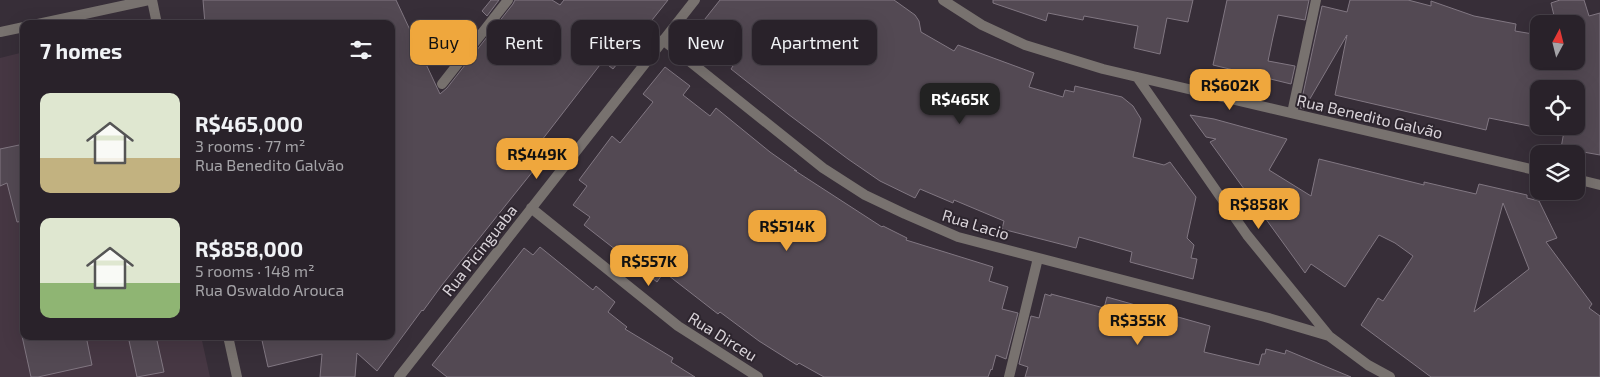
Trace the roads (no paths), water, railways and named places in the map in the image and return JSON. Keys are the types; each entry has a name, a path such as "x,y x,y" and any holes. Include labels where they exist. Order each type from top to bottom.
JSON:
{"street":[{"path":"57,20 151,0 156,20"},
{"path":"442,84 508,0"},
{"name":"Rua Picinguaba","path":"399,377 695,0"},
{"name":"Rua Benedito Galvão","path":"943,0 982,25 1025,44 1103,69 1530,168"},
{"path":"1292,113 1316,0"},
{"path":"0,32 20,28"},
{"name":"Rua Lacio","path":"663,40 823,168 864,195 958,237 1265,317 1329,336"},
{"path":"1137,77 1247,235 1329,336 1368,365 1390,377"},
{"path":"1585,181 1600,185"},
{"name":"Rua Dirceu","path":"531,208 678,326 758,377"},
{"path":"1008,377 1038,258"},
{"path":"229,340 237,377"}]}
